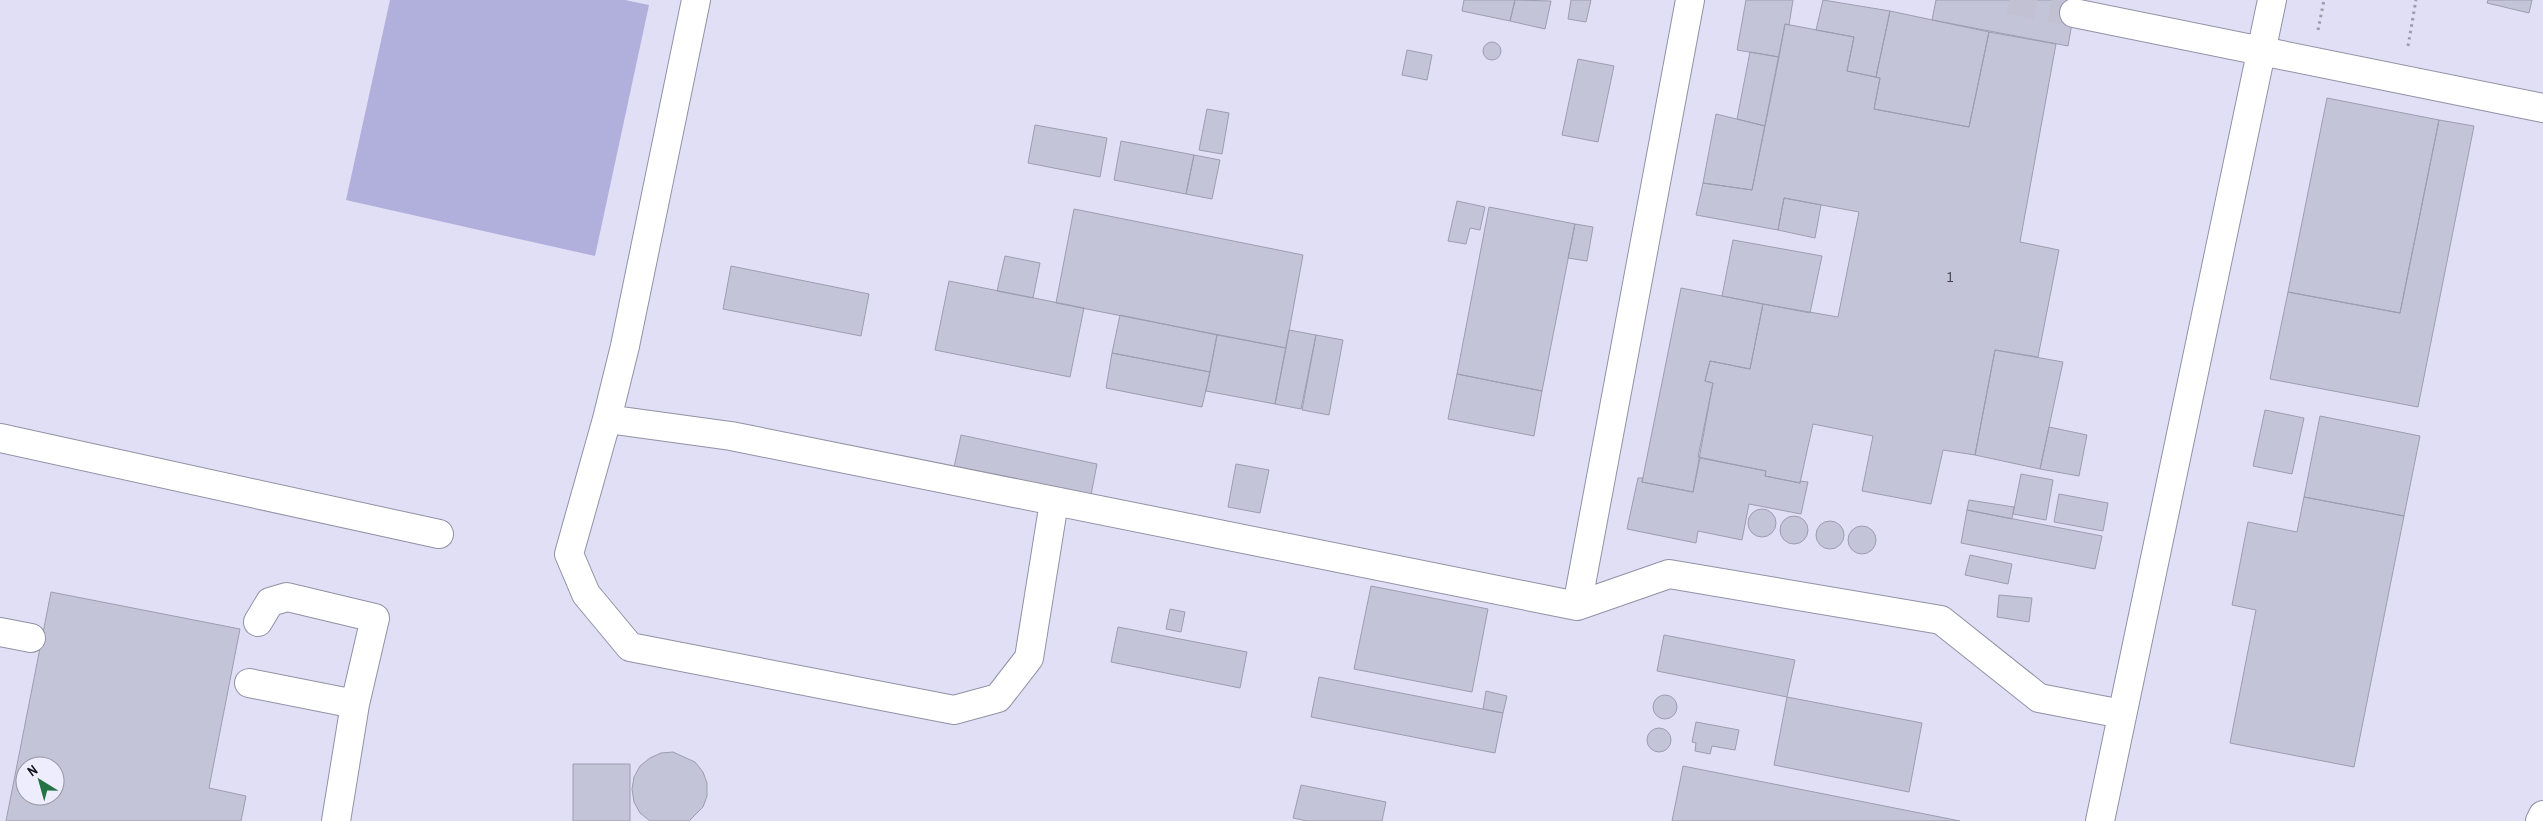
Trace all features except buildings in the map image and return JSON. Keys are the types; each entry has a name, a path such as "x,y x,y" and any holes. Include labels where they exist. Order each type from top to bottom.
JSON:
{"lane":[{"path":"696,0 625,346 607,419 569,554 586,594 630,647 954,710 998,698 1029,658 1054,502"},
{"path":"1577,606 1690,0"},
{"path":"2100,821 2272,0"},
{"path":"2074,13 2543,108"},
{"path":"607,419 730,436 1577,606 1669,574 1941,620 2039,698 2122,714"},
{"path":"0,438 439,534"},
{"path":"258,622 270,602 287,597 375,618 355,704 336,821"},
{"path":"0,632 31,638"},
{"path":"249,683 355,704"},
{"path":"2540,821 2543,815"}],"path":[{"path":"2401,80 2416,0"}],"water":[{"path":"390,0 625,0 649,5 595,256 346,200"}],"tunnel":[{"path":"2009,0 2074,13"}]}
